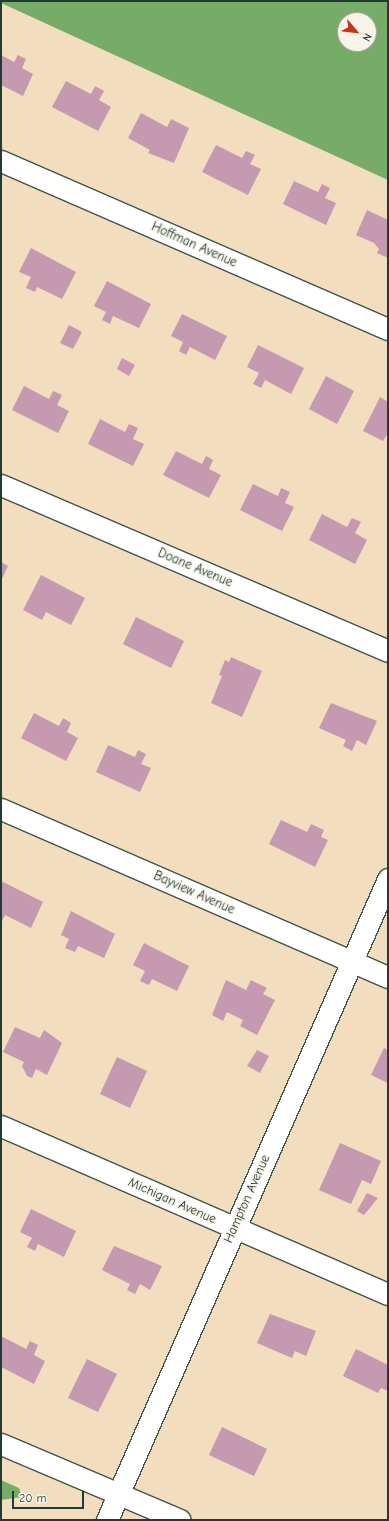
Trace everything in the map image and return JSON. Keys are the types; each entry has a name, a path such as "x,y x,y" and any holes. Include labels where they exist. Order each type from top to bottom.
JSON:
{"street":[{"name":"Hoffman Avenue","path":"1,161 388,329"},
{"name":"Doane Avenue","path":"1,485 388,651"},
{"name":"Bayview Avenue","path":"1,809 388,977"},
{"name":"Hampton Avenue","path":"106,1520 388,879"},
{"name":"Michigan Avenue","path":"1,1126 388,1294"},
{"path":"1,1444 116,1495 180,1520"}],"green space":[{"path":"1,1 388,1 388,180 1,3"},
{"path":"1,1480 19,1488 22,1497 1,1500"}],"building":[{"path":"1,55 14,62 18,55 26,59 22,68 33,74 23,96 1,85"},
{"path":"66,81 91,94 95,86 104,91 99,100 111,107 98,131 52,107"},
{"path":"141,113 167,127 171,119 189,128 174,163 148,153 150,150 128,138"},
{"path":"216,145 242,158 246,151 255,155 250,164 261,169 248,195 202,172"},
{"path":"294,181 318,192 322,184 330,188 325,198 336,203 326,225 283,204"},
{"path":"367,210 388,220 388,258 377,253 379,249 374,243 356,235"},
{"path":"31,248 76,272 62,299 37,287 35,292 26,288 31,277 19,272"},
{"path":"107,281 151,304 139,328 113,316 110,324 102,320 106,312 94,306"},
{"path":"182,314 227,336 215,360 190,347 186,355 179,351 183,342 171,336"},
{"path":"69,325 82,332 73,349 60,343"},
{"path":"258,345 304,368 291,394 265,380 261,388 253,384 259,373 247,367"},
{"path":"122,358 135,365 129,376 117,369"},
{"path":"326,376 354,391 337,424 309,409"},
{"path":"24,386 49,399 53,391 62,395 57,405 69,411 58,433 12,410"},
{"path":"380,397 388,402 388,433 383,441 363,431"},
{"path":"100,419 125,432 129,424 138,428 133,439 144,444 133,466 88,444"},
{"path":"176,451 202,464 206,456 213,460 209,469 221,475 209,498 163,475"},
{"path":"253,484 278,496 281,488 290,492 285,503 294,507 282,531 240,510"},
{"path":"322,514 347,527 352,518 361,522 355,533 367,540 355,564 309,540"},
{"path":"1,562 8,566 1,581"},
{"path":"41,575 85,598 71,625 46,612 42,620 23,610"},
{"path":"136,617 184,641 171,668 123,644"},
{"path":"231,657 262,671 242,717 211,703 222,676 219,675 225,660 229,662"},
{"path":"331,703 377,721 366,745 357,740 352,751 343,746 346,740 319,728"},
{"path":"34,713 59,726 63,718 71,723 67,732 78,738 66,761 21,738"},
{"path":"108,745 135,757 138,750 146,754 141,764 151,768 140,792 96,772"},
{"path":"281,820 307,832 311,824 324,830 321,837 328,840 315,867 269,844"},
{"path":"1,881 43,902 31,928 5,915 1,923"},
{"path":"71,911 115,934 104,958 78,946 75,952 65,948 69,939 61,935"},
{"path":"144,943 189,966 177,991 152,979 149,985 140,981 145,971 133,965"},
{"path":"226,980 246,990 251,980 267,988 263,994 275,1000 257,1035 240,1026 243,1020 227,1012 223,1021 212,1015"},
{"path":"15,1027 40,1038 44,1030 62,1043 47,1075 36,1069 32,1078 27,1076 22,1066 24,1062 3,1052"},
{"path":"384,1048 388,1050 388,1083 371,1075"},
{"path":"257,1050 269,1056 260,1073 247,1066"},
{"path":"117,1057 147,1071 130,1108 100,1094"},
{"path":"340,1143 381,1161 371,1184 362,1180 351,1204 319,1190"},
{"path":"367,1193 378,1198 364,1215 357,1211"},
{"path":"31,1209 76,1231 64,1257 38,1244 35,1251 27,1247 32,1238 20,1232"},
{"path":"114,1246 162,1266 150,1290 140,1284 135,1294 127,1290 130,1284 102,1270"},
{"path":"270,1314 316,1331 306,1356 295,1351 292,1358 257,1343"},
{"path":"1,1336 26,1349 30,1341 38,1345 34,1355 45,1361 34,1384 1,1367"},
{"path":"356,1349 388,1365 388,1391 381,1388 378,1393 343,1376"},
{"path":"87,1359 117,1374 98,1412 68,1398"},
{"path":"222,1427 267,1449 254,1476 209,1455"}]}
